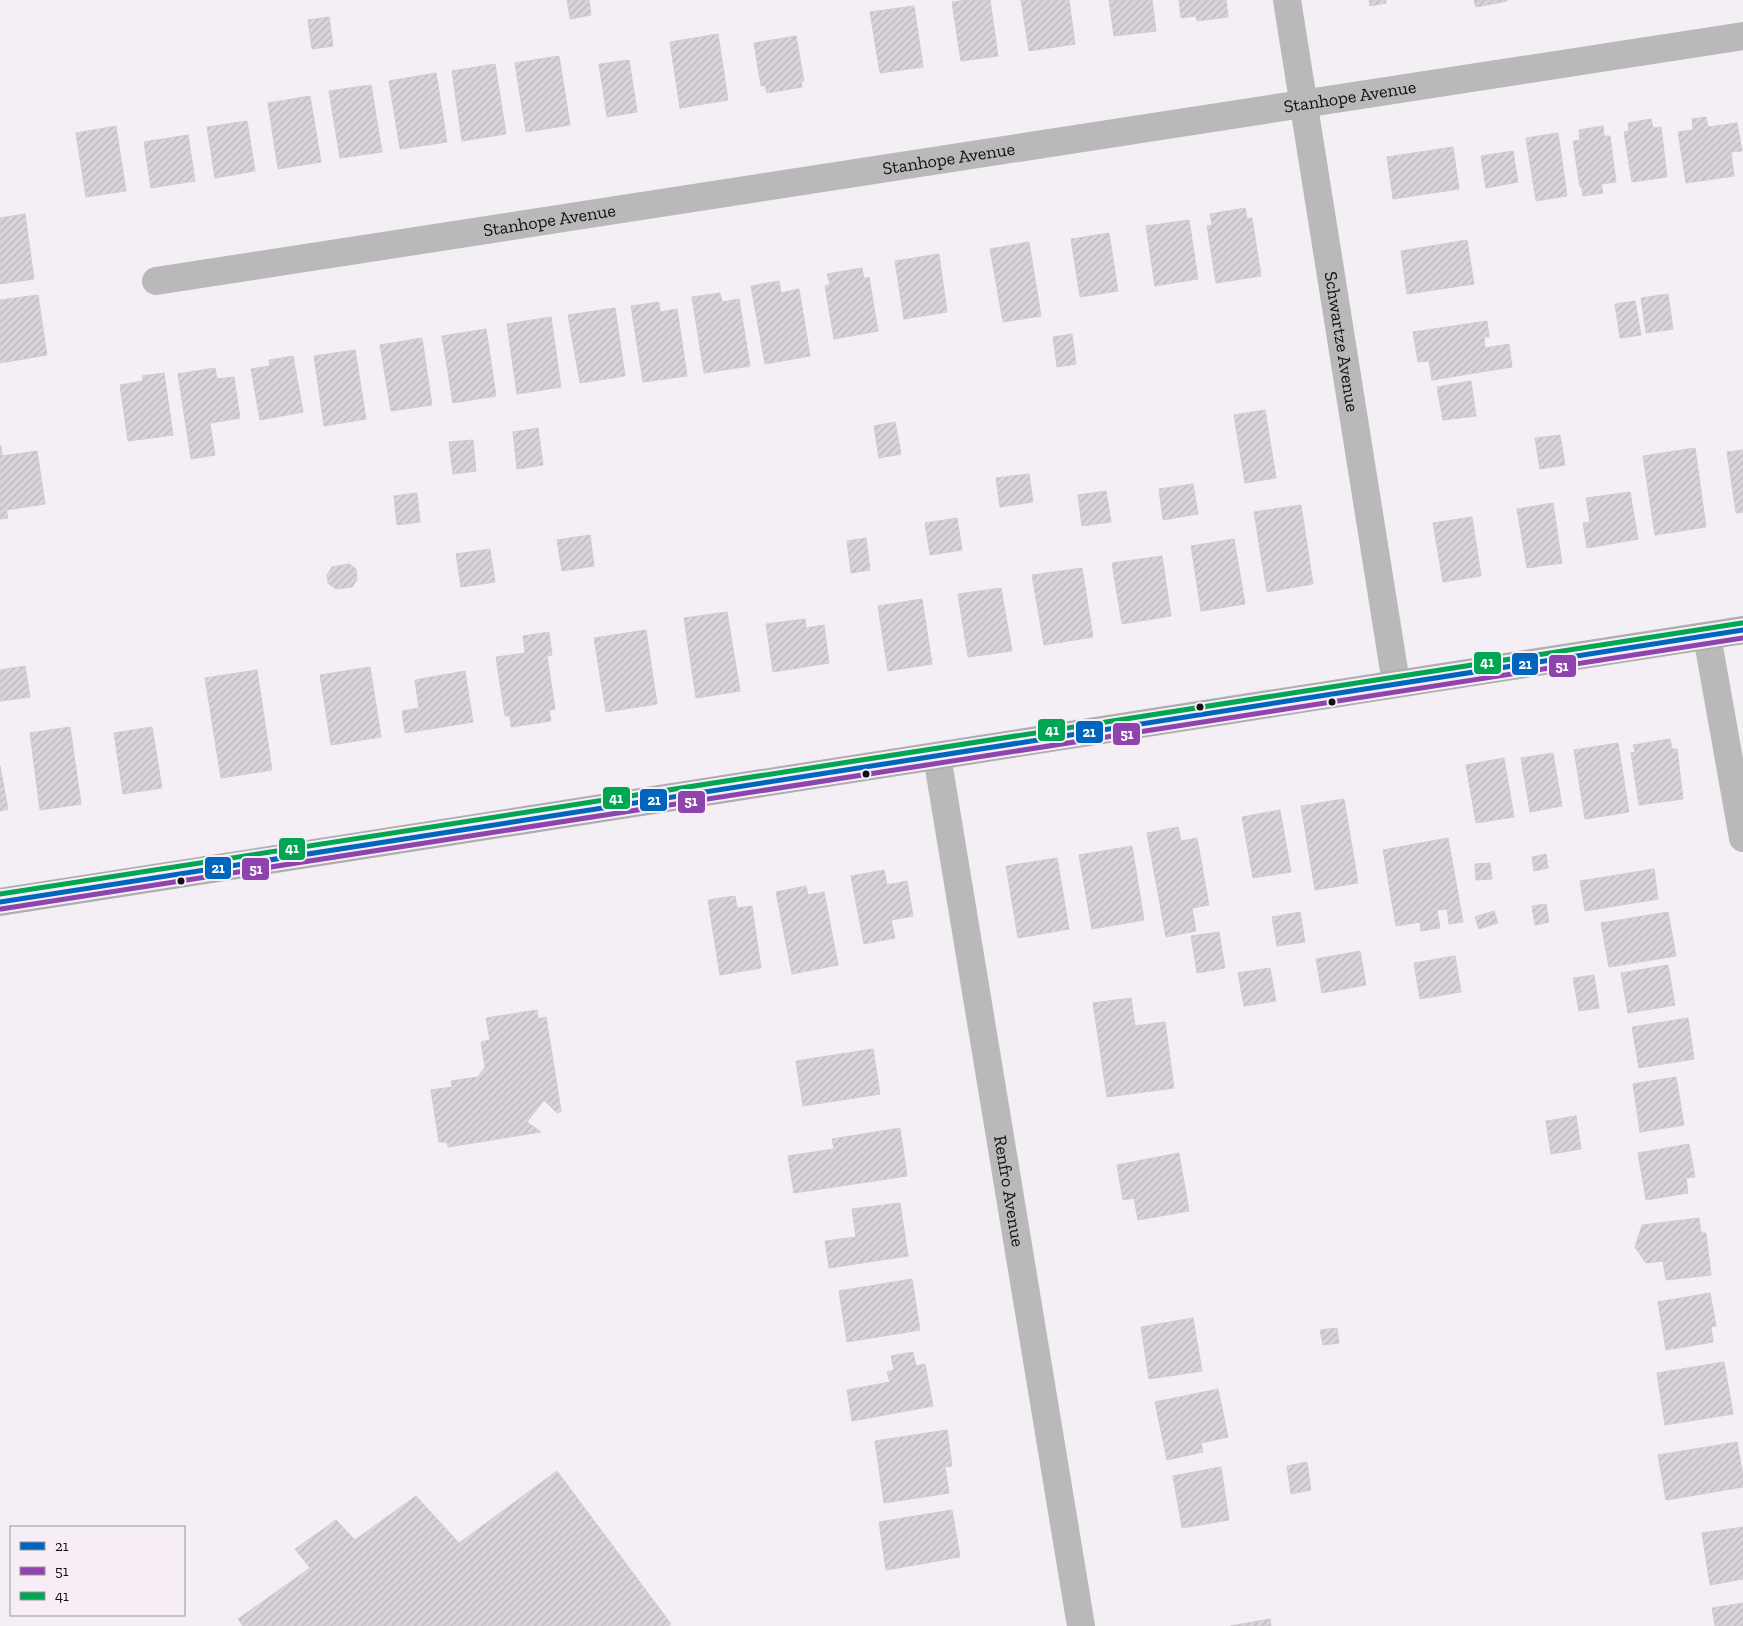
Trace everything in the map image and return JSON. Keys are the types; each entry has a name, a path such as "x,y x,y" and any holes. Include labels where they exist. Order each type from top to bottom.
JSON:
{"street":[{"name":"Schwartze Avenue","path":"1287,0 1396,683"},
{"name":"Stanhope Avenue","path":"156,282 1743,36"},
{"path":"0,902 1743,630"},
{"path":"1707,636 1743,838"},
{"name":"Renfro Avenue","path":"937,756 1081,1626"}],"building":[{"path":"567,0 589,0 591,15 570,19"},
{"path":"990,0 998,56 961,61 952,2"},
{"path":"1021,0 1069,0 1075,44 1029,51"},
{"path":"1109,0 1152,0 1156,31 1114,36"},
{"path":"1179,0 1226,0 1228,17 1197,21 1196,16 1181,18"},
{"path":"1369,0 1386,0 1386,3 1370,6"},
{"path":"1474,0 1507,0 1507,1 1476,7"},
{"path":"914,6 923,67 880,73 870,12"},
{"path":"329,17 333,46 312,49 308,20"},
{"path":"718,34 728,100 680,108 670,42"},
{"path":"796,36 804,81 801,81 802,87 767,93 765,85 761,86 754,43"},
{"path":"559,56 570,125 526,132 515,63"},
{"path":"629,60 637,112 607,117 599,64"},
{"path":"495,64 506,134 462,141 452,71"},
{"path":"436,73 447,142 400,149 389,81"},
{"path":"371,85 382,152 340,158 329,91"},
{"path":"310,96 321,162 278,169 268,103"},
{"path":"1706,117 1708,127 1737,123 1742,151 1731,152 1734,176 1686,183 1678,132 1693,130 1692,119"},
{"path":"1651,119 1653,128 1661,127 1667,177 1632,182 1624,132 1629,131 1628,123"},
{"path":"247,121 255,171 215,178 207,127"},
{"path":"116,126 126,191 86,197 76,133"},
{"path":"1603,126 1604,136 1610,136 1616,182 1601,184 1603,193 1583,196 1573,141 1580,140 1579,130"},
{"path":"1558,133 1567,196 1536,201 1526,138"},
{"path":"188,135 195,181 151,188 144,142"},
{"path":"1453,147 1459,189 1393,199 1387,157"},
{"path":"1513,151 1518,182 1486,188 1481,156"},
{"path":"1245,208 1247,219 1252,218 1261,276 1216,283 1207,226 1212,225 1210,214"},
{"path":"25,214 34,279 0,284 0,218"},
{"path":"1189,220 1198,279 1155,286 1146,226"},
{"path":"1109,233 1118,291 1080,297 1071,239"},
{"path":"1467,240 1474,284 1407,294 1401,251"},
{"path":"1029,242 1041,316 1003,322 990,249"},
{"path":"939,254 947,312 904,319 895,261"},
{"path":"862,268 864,279 869,277 878,331 834,339 825,286 830,284 827,274"},
{"path":"779,281 781,293 799,289 810,356 765,364 751,286"},
{"path":"720,293 722,302 739,299 750,366 704,373 692,297"},
{"path":"1668,294 1673,329 1646,333 1641,298"},
{"path":"38,295 47,355 0,363 0,300"},
{"path":"1635,301 1641,335 1620,338 1615,304"},
{"path":"659,302 660,312 677,309 687,376 643,382 631,306"},
{"path":"615,308 625,376 580,383 568,315"},
{"path":"551,317 561,387 517,394 507,324"},
{"path":"1487,321 1489,337 1484,337 1485,348 1509,344 1512,367 1432,380 1429,361 1418,362 1413,332"},
{"path":"486,329 496,396 453,403 442,336"},
{"path":"1072,334 1076,364 1057,367 1053,337"},
{"path":"422,338 432,405 391,411 380,345"},
{"path":"355,350 366,419 324,426 314,356"},
{"path":"293,356 303,412 260,420 251,369 270,366 269,360"},
{"path":"215,368 217,379 234,377 240,418 210,423 215,455 191,459 178,374"},
{"path":"164,373 173,435 128,441 120,385 143,381 142,376"},
{"path":"1471,381 1476,416 1443,420 1437,387"},
{"path":"1265,410 1276,478 1245,483 1234,415"},
{"path":"895,422 901,454 879,458 874,426"},
{"path":"538,428 543,465 517,469 513,432"},
{"path":"1560,435 1565,465 1540,469 1535,438"},
{"path":"473,440 476,471 453,474 449,442"},
{"path":"0,446 2,456 37,451 45,504 6,510 8,518 0,519"},
{"path":"1695,448 1706,527 1655,535 1643,456"},
{"path":"1743,450 1743,512 1736,513 1727,452"},
{"path":"1029,474 1033,502 1000,507 996,478"},
{"path":"1193,484 1198,514 1163,520 1159,489"},
{"path":"1106,491 1111,522 1082,526 1078,495"},
{"path":"1630,492 1638,539 1587,548 1583,523 1590,522 1586,498"},
{"path":"417,493 420,522 397,525 394,496"},
{"path":"1553,503 1562,563 1527,568 1517,509"},
{"path":"1301,505 1313,584 1267,592 1254,512"},
{"path":"1472,517 1481,576 1443,582 1433,523"},
{"path":"957,518 962,550 930,555 925,523"},
{"path":"590,535 594,566 562,571 557,540"},
{"path":"866,538 870,570 851,573 847,541"},
{"path":"1234,539 1245,604 1201,611 1191,546"},
{"path":"490,549 495,582 461,587 456,554"},
{"path":"1162,556 1171,616 1122,624 1112,563"},
{"path":"349,564 356,569 357,580 352,587 336,589 328,583 327,575 332,567"},
{"path":"1082,568 1093,637 1044,645 1032,575"},
{"path":"1001,588 1012,651 968,657 958,594"},
{"path":"922,599 932,664 888,671 878,606"},
{"path":"727,612 740,691 696,698 684,618"},
{"path":"805,619 806,628 824,625 829,663 773,672 766,624"},
{"path":"646,630 657,704 606,712 594,638"},
{"path":"549,632 552,655 547,656 555,709 549,710 551,721 511,727 510,716 505,716 496,657 525,653 523,636"},
{"path":"25,666 30,697 0,701 0,670"},
{"path":"370,667 381,737 331,745 320,675"},
{"path":"257,670 272,770 221,778 205,678"},
{"path":"465,671 473,722 405,733 402,711 419,708 415,680"},
{"path":"70,727 81,804 40,810 30,733"},
{"path":"152,727 162,788 123,794 114,733"},
{"path":"1670,739 1672,749 1677,749 1683,799 1639,805 1631,753 1635,752 1633,745"},
{"path":"1618,743 1629,812 1585,819 1574,750"},
{"path":"1553,753 1562,806 1530,812 1521,758"},
{"path":"1504,758 1514,817 1476,823 1466,765"},
{"path":"0,766 8,809 0,811"},
{"path":"1344,799 1358,883 1315,890 1301,806"},
{"path":"1280,810 1291,872 1253,878 1242,817"},
{"path":"1178,827 1181,841 1197,838 1209,905 1192,908 1196,931 1166,937 1147,833"},
{"path":"1448,838 1463,922 1449,924 1447,909 1437,910 1440,928 1421,931 1420,922 1396,926 1383,850"},
{"path":"1132,846 1144,920 1092,929 1079,855"},
{"path":"1546,854 1548,868 1534,871 1532,857"},
{"path":"1057,858 1069,929 1018,938 1006,866"},
{"path":"1490,863 1492,879 1476,880 1475,864"},
{"path":"1654,869 1658,899 1585,911 1580,881"},
{"path":"884,870 887,885 907,881 913,916 891,920 895,938 864,944 851,876"},
{"path":"806,886 808,895 824,892 838,965 792,974 776,892"},
{"path":"735,896 737,908 752,906 761,968 720,975 708,900"},
{"path":"1546,904 1549,922 1535,925 1532,906"},
{"path":"1494,911 1498,923 1479,929 1475,917"},
{"path":"1300,912 1305,942 1277,946 1272,917"},
{"path":"1668,912 1676,956 1609,967 1601,923"},
{"path":"1219,932 1225,968 1197,973 1191,936"},
{"path":"1360,951 1366,985 1322,993 1316,959"},
{"path":"1455,956 1461,992 1420,999 1414,963"},
{"path":"1668,965 1675,1005 1628,1013 1621,973"},
{"path":"1270,968 1276,1001 1244,1006 1238,973"},
{"path":"1594,975 1599,1008 1579,1011 1573,978"},
{"path":"1131,998 1135,1026 1165,1022 1174,1088 1107,1097 1093,1003"},
{"path":"537,1010 538,1019 546,1017 561,1111 557,1113 544,1100 527,1122 541,1132 448,1147 447,1142 439,1142 431,1090 452,1087 451,1081 478,1077 485,1067 481,1042 490,1040 486,1018"},
{"path":"1688,1018 1694,1059 1639,1068 1632,1027"},
{"path":"873,1049 880,1094 803,1106 796,1061"},
{"path":"1676,1077 1684,1125 1640,1132 1633,1084"},
{"path":"1576,1116 1581,1149 1551,1154 1546,1121"},
{"path":"900,1128 907,1176 794,1193 788,1156 834,1149 832,1139"},
{"path":"1689,1144 1695,1177 1686,1178 1688,1193 1646,1200 1638,1153"},
{"path":"1179,1153 1189,1211 1138,1220 1134,1198 1123,1200 1117,1165"},
{"path":"900,1203 908,1256 829,1268 825,1241 856,1237 852,1209"},
{"path":"1699,1218 1701,1233 1706,1233 1711,1275 1666,1280 1663,1261 1646,1263 1635,1247 1642,1225"},
{"path":"912,1279 920,1330 847,1342 839,1291"},
{"path":"1710,1293 1716,1326 1711,1327 1713,1342 1666,1350 1658,1302"},
{"path":"1193,1318 1202,1371 1149,1379 1141,1327"},
{"path":"1337,1328 1339,1343 1323,1345 1320,1330"},
{"path":"913,1352 916,1366 925,1364 933,1406 852,1421 847,1390 890,1382 887,1372 894,1370 891,1356"},
{"path":"1724,1362 1733,1414 1665,1425 1657,1373"},
{"path":"1218,1389 1228,1437 1201,1443 1203,1452 1167,1460 1155,1402"},
{"path":"947,1430 952,1466 945,1467 949,1493 884,1503 875,1441"},
{"path":"1737,1442 1743,1487 1666,1500 1658,1455"},
{"path":"1307,1462 1311,1490 1291,1494 1287,1466"},
{"path":"1221,1467 1229,1520 1182,1528 1173,1476"},
{"path":"557,1471 671,1624 668,1626 243,1626 238,1619 310,1568 295,1549 336,1520 355,1540 416,1496 459,1543"},
{"path":"952,1510 960,1557 886,1570 879,1522"},
{"path":"1743,1527 1743,1579 1710,1585 1702,1533"},
{"path":"1743,1603 1743,1626 1715,1626 1712,1608"},
{"path":"1270,1619 1271,1626 1230,1626"}],"transit line":[{"name":"41","path":"0,894 1742,623"},
{"name":"21","path":"0,902 1743,630"},
{"name":"51","path":"1,909 1743,638"}]}
